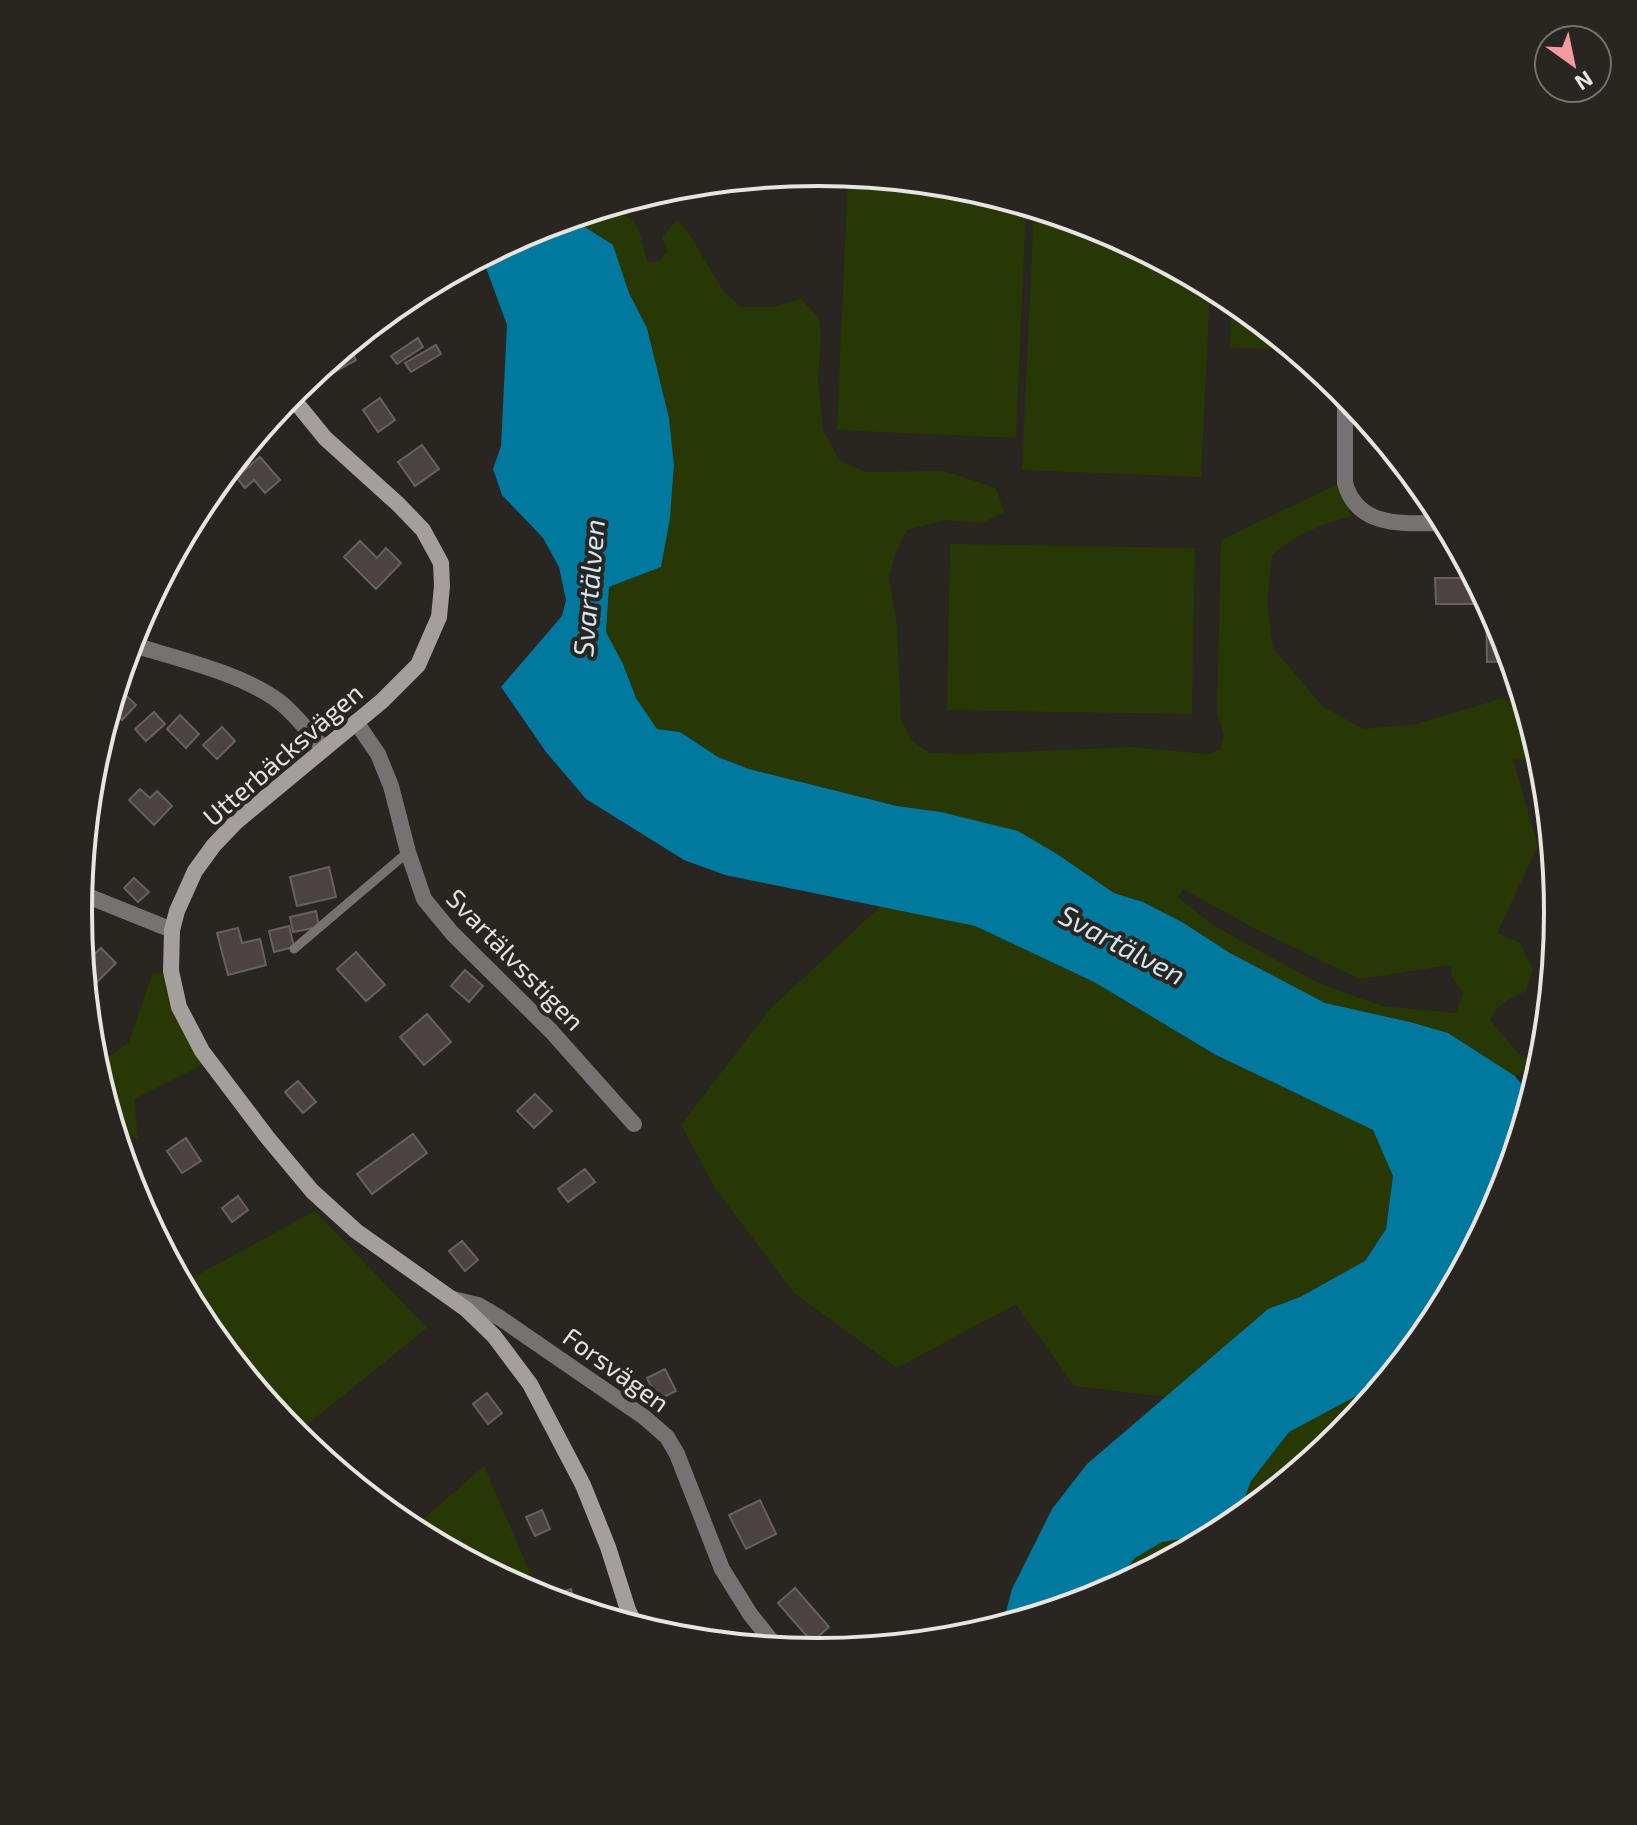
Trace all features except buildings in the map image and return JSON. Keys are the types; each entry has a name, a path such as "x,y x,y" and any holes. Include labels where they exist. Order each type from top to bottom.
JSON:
{"street":[{"name":"Utterbäcksvägen","path":"299,406 325,438 423,530 441,563 439,617 418,665 382,701 236,822 195,871 172,930 171,971 179,1007 202,1051 312,1191 356,1231 466,1309 494,1336 530,1384 583,1485 631,1614"},
{"path":"1345,412 1345,483 1349,497 1375,519 1432,523"},
{"path":"142,648 257,686 282,704 324,749"},
{"name":"Svartälvsstigen","path":"356,722 378,754 391,786 424,899 452,933 551,1031 634,1124"},
{"path":"93,898 172,930"},
{"name":"Forsvägen","path":"451,1298 478,1305 500,1318 644,1417 667,1437 677,1454 722,1569 768,1637"}],"lane":[{"path":"294,949 408,852"}],"green space":[{"path":"847,187 913,192 1025,217 1016,438 837,430"},
{"path":"622,214 637,228 647,262 658,262 667,252 662,237 677,220 724,292 741,307 772,307 801,299 819,318 818,378 823,430 839,460 866,472 944,471 996,488 1004,512 982,523 946,520 907,530 895,554 889,578 897,626 901,719 912,741 930,753 1131,747 1207,754 1220,750 1224,734 1217,714 1221,540 1336,485 1352,516 1310,531 1272,555 1267,602 1273,648 1322,706 1364,729 1416,724 1500,699 1513,701 1528,760 1513,759 1538,846 1497,933 1520,943 1533,970 1526,991 1501,1006 1490,1020 1519,1054 1529,1061 1525,1071 1515,1076 1478,1052 1410,1022 1325,1003 1230,953 1182,922 1143,902 1114,893 1057,854 941,812 897,806 749,769 718,757 680,732 657,729 636,698 606,632 609,587 661,567 670,518 674,465 669,418 647,328 629,293 613,245 571,230","holes":["1183,889 1252,927 1359,979 1452,965 1451,975 1463,993 1456,1013 1382,1006 1318,983 1211,924 1178,897"]},
{"path":"1033,219 1097,241 1209,300 1201,477 1022,470"},
{"path":"1231,314 1277,349 1230,348"},
{"path":"950,544 1195,548 1192,714 947,710"},
{"path":"881,906 975,926 1094,982 1216,1055 1373,1130 1393,1176 1386,1228 1365,1261 1300,1297 1268,1309 1167,1397 1074,1386 1016,1304 897,1368 794,1293 715,1188 681,1125 770,1009"},
{"path":"153,972 170,975 208,1062 134,1099 138,1138 128,1137 107,1058 129,1042"},
{"path":"315,1211 427,1328 305,1426 242,1355 191,1279"},
{"path":"1406,1340 1365,1392 1332,1426 1261,1489 1182,1542 1103,1581 1113,1508"},
{"path":"484,1466 534,1581 455,1542 421,1521"}],"water":[{"name":"Svartälven","path":"579,227 585,227 613,245 629,293 647,328 669,418 674,465 670,518 661,567 609,587 606,632 636,698 657,729 680,732 718,757 749,769 897,806 941,812 1018,831 1114,893 1143,902 1182,922 1230,953 1325,1003 1448,1033 1515,1076 1523,1087 1490,1191 1470,1234 1448,1276 1395,1355 1366,1391 1289,1432 1251,1481 1245,1497 1220,1519 1189,1537 1162,1542 1135,1558 1124,1571 1097,1584 1005,1614 1012,1589 1052,1509 1087,1464 1268,1309 1300,1297 1365,1261 1386,1229 1393,1176 1373,1130 1216,1055 1094,982 975,926 725,875 684,860 586,799 546,752 501,687 562,616 566,600 559,567 543,538 502,495 493,469 501,446 507,325 486,267 540,241"}]}
